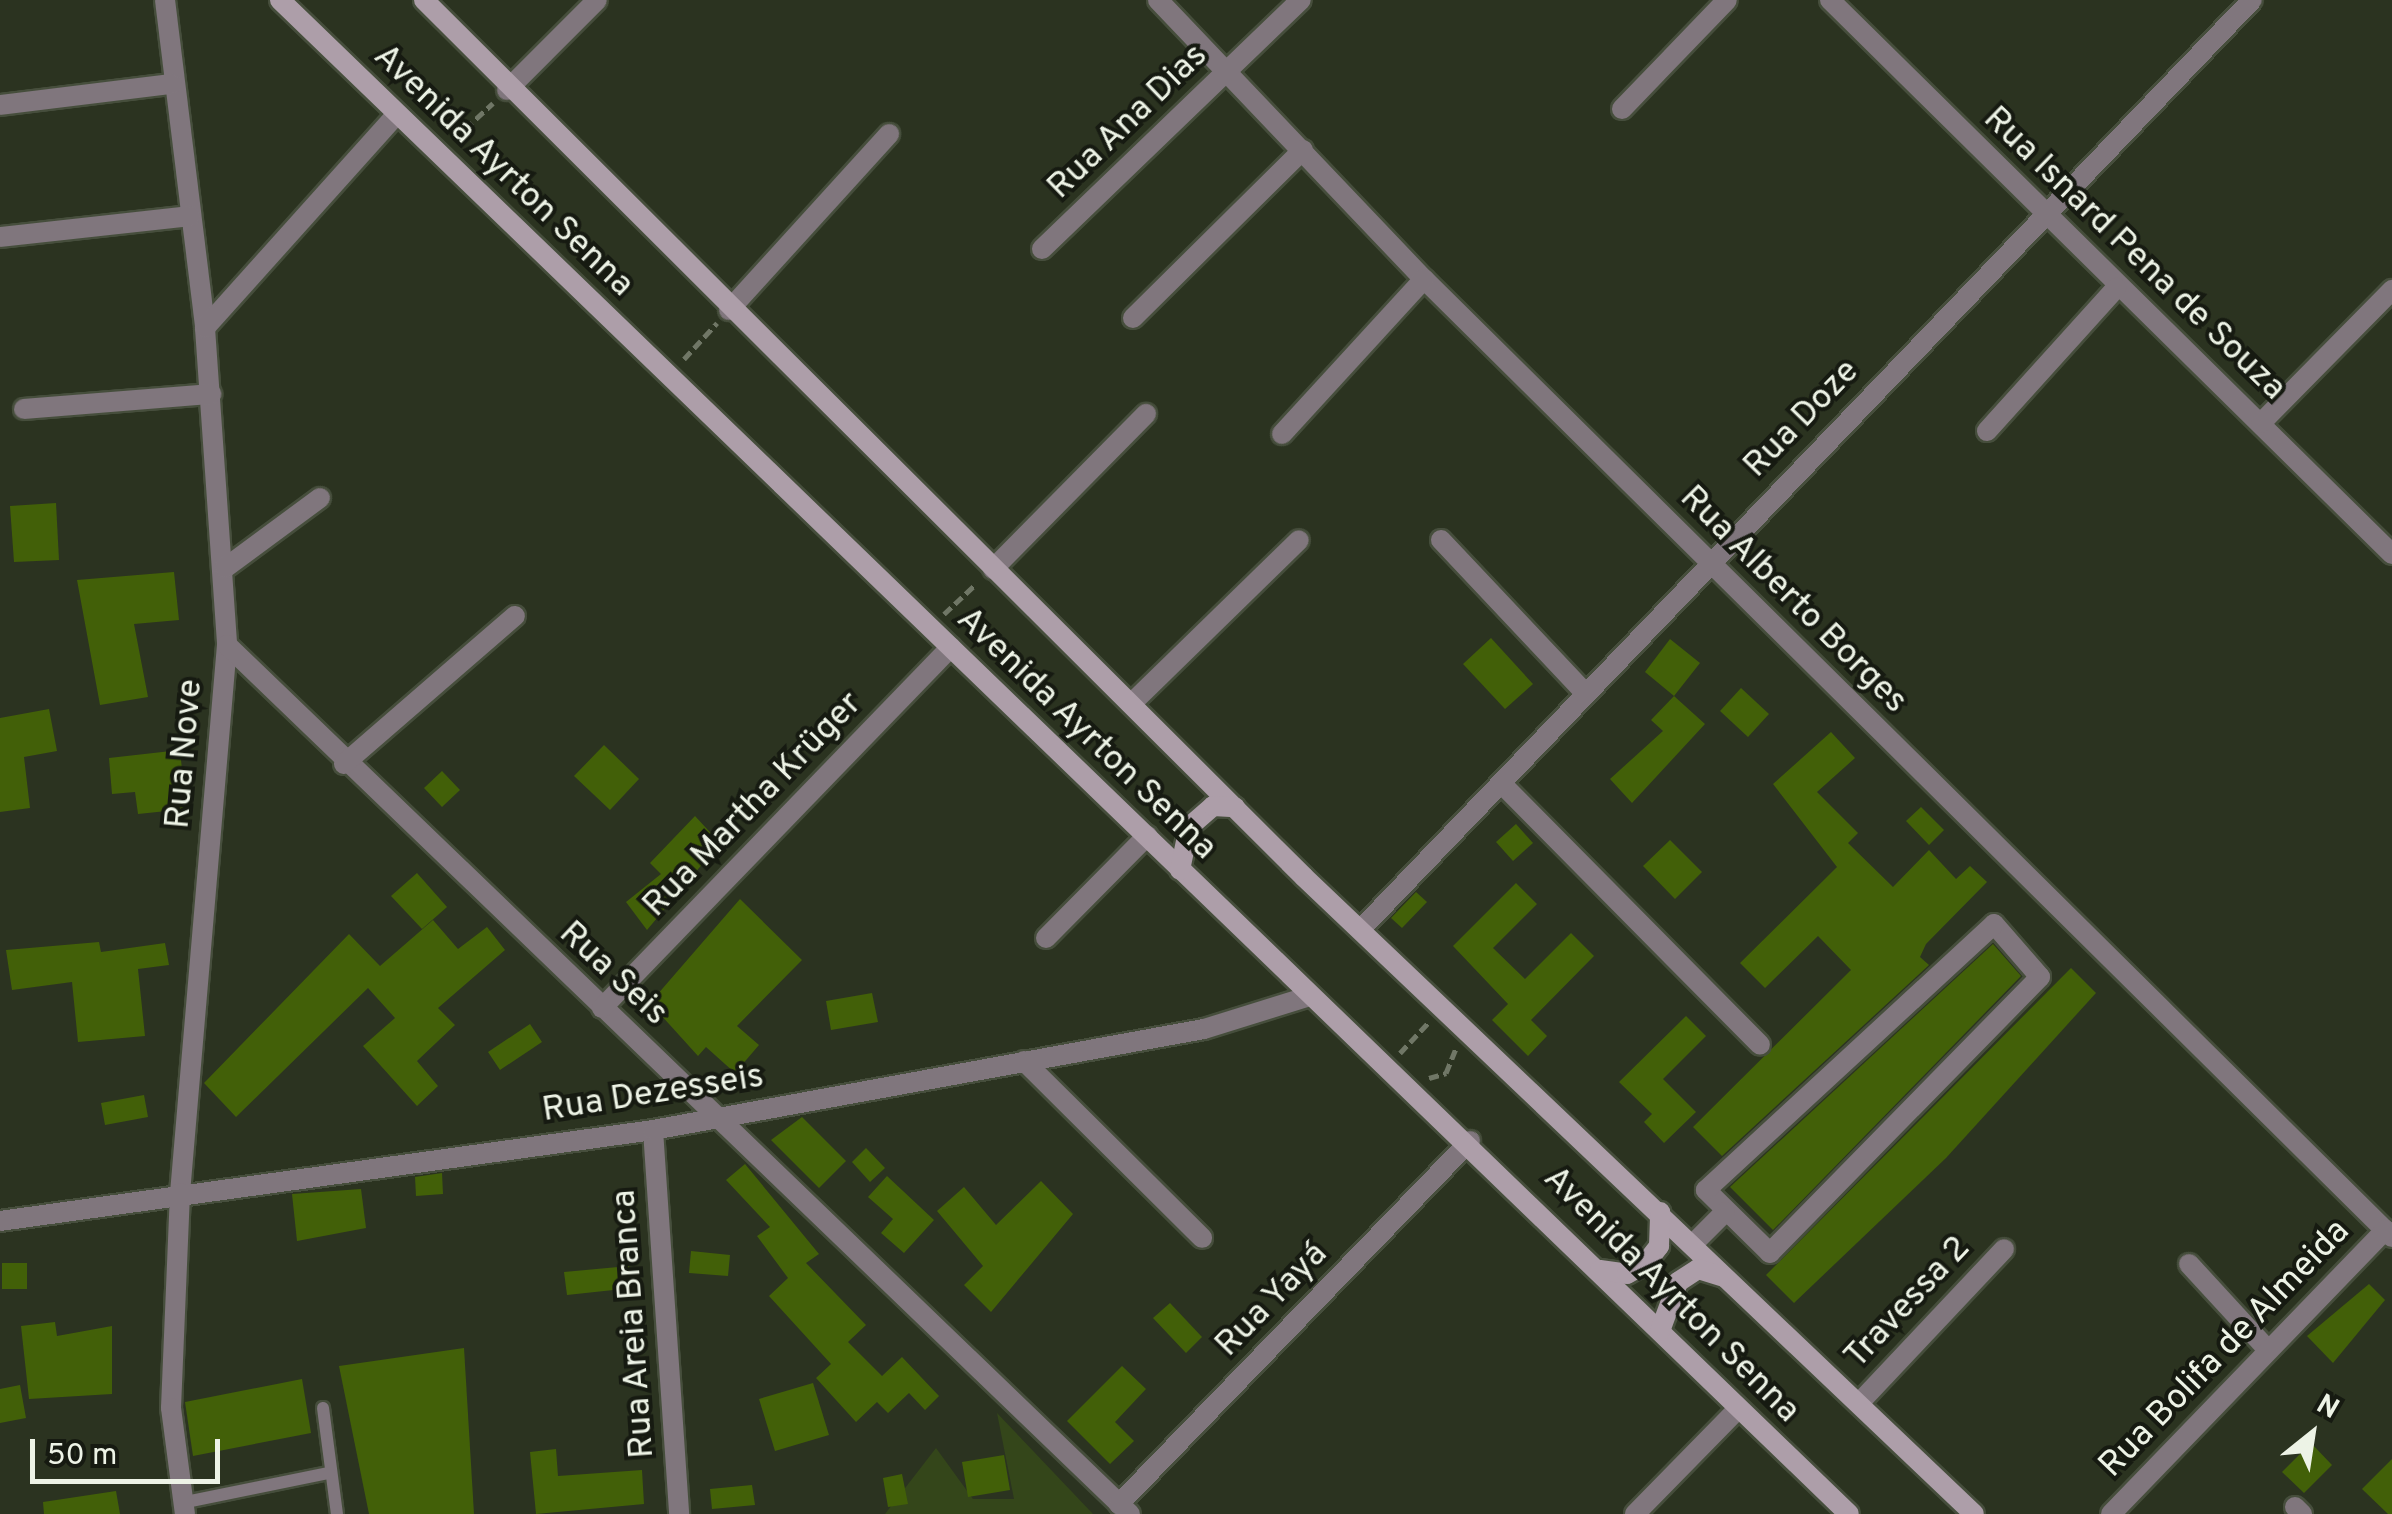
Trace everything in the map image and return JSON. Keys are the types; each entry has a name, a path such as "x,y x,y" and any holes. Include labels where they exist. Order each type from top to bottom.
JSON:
{"street":[{"name":"Rua Nove","path":"164,0 206,328 228,645 180,1193 170,1408 183,1508"},
{"name":"Avenida Ayrton Senna","path":"280,0 1310,996 1470,1141 1848,1514"},
{"path":"506,90 597,0"},
{"name":"Rua Alberto Borges","path":"1158,0 1424,279 2388,1234"},
{"name":"Rua Ana Dias","path":"1042,249 1302,0"},
{"path":"1622,109 1727,0"},
{"name":"Rua Isnard Pena de Souza","path":"1830,0 2116,288 2261,422 2392,554"},
{"name":"Rua Doze","path":"1361,930 2252,0"},
{"name":"Avenida Ayrton Senna","path":"431,2 506,90 1235,807 1974,1514"},
{"path":"0,105 172,84"},
{"path":"206,328 396,116"},
{"path":"729,310 889,134"},
{"path":"1133,318 1303,150"},
{"path":"0,237 190,216"},
{"path":"1282,434 1424,279"},
{"path":"1987,430 2116,288"},
{"path":"2261,422 2392,290"},
{"path":"24,409 211,394"},
{"path":"994,568 1146,414"},
{"path":"225,568 320,498"},
{"path":"1132,702 1299,540"},
{"path":"1441,540 1585,693"},
{"path":"344,764 515,616"},
{"name":"Rua Seis","path":"228,645 344,764 1125,1509"},
{"name":"Rua Martha Krüger","path":"602,1008 950,647"},
{"path":"1501,783 1760,1045"},
{"path":"1180,870 1190,827 1213,806 1235,807"},
{"path":"1046,938 1146,836"},
{"path":"1994,924 2040,973 1770,1253 1725,1212 1706,1190 1984,926 1994,924"},
{"name":"Rua Dezesseis","path":"0,1221 653,1130 1204,1029 1310,996"},
{"path":"1024,1061 1202,1238"},
{"name":"Rua Areia Branca","path":"653,1130 679,1514"},
{"name":"Rua Yayá","path":"1125,1509 1470,1141"},
{"path":"1600,1270 1627,1274 1645,1264 1659,1246 1660,1212"},
{"path":"1693,1244 1725,1212"},
{"name":"Rua Bolifa de Almeida","path":"2111,1514 2268,1350 2388,1234"},
{"name":"Travessa 2","path":"1860,1402 2004,1249"},
{"path":"2189,1264 2268,1350"},
{"path":"1660,1330 1678,1282 1698,1269 1731,1280"},
{"path":"1635,1514 1738,1409"}],"lane":[{"path":"322,1408 337,1514"},
{"path":"183,1508 329,1473"}],"path":[{"path":"436,155 506,90"},
{"path":"670,374 729,310"},
{"path":"929,627 994,568"},
{"path":"1392,1070 1410,1032 1456,1019 1446,1073 1408,1085"}],"green space":[{"path":"997,1413 1093,1514 885,1514 936,1448 973,1499 1014,1499"}],"building":[{"path":"56,503 59,560 14,562 10,506"},
{"path":"174,572 179,620 134,624 148,697 100,705 77,580"},
{"path":"1491,638 1533,684 1505,709 1463,664"},
{"path":"1670,639 1700,663 1674,696 1645,672"},
{"path":"1741,688 1769,714 1748,737 1720,711"},
{"path":"1674,696 1705,724 1632,803 1610,779 1663,731 1651,720"},
{"path":"49,709 57,751 24,757 30,808 0,812 0,718"},
{"path":"1831,732 1855,758 1817,792 1858,833 1848,843 1893,887 1929,850 1956,879 1970,866 1987,882 1926,944 1920,957 1929,965 1722,1156 1693,1127 1851,970 1818,936 1765,988 1740,963 1837,867 1773,784"},
{"path":"604,745 639,779 610,810 574,776"},
{"path":"180,750 186,809 138,814 135,792 112,794 109,758"},
{"path":"442,771 460,790 442,807 424,788"},
{"path":"1921,807 1944,830 1929,845 1906,821"},
{"path":"695,816 720,843 647,930 626,902 661,874 650,863"},
{"path":"1516,824 1533,843 1513,861 1496,842"},
{"path":"1670,840 1702,872 1675,899 1643,866"},
{"path":"417,873 447,907 422,929 391,896"},
{"path":"1516,883 1537,904 1493,948 1525,979 1571,933 1594,956 1531,1020 1547,1036 1528,1056 1492,1020 1508,1004 1453,946"},
{"path":"1416,892 1427,902 1402,928 1391,918"},
{"path":"740,899 802,960 737,1026 759,1045 735,1073 706,1047 698,1056 650,1003"},
{"path":"433,920 458,949 487,927 505,950 438,1008 455,1025 417,1061 438,1086 417,1106 363,1046 395,1018 368,988 236,1117 204,1083 349,934 380,966"},
{"path":"99,942 101,952 165,943 169,965 138,969 145,1036 78,1042 72,982 12,990 6,950"},
{"path":"1993,944 2021,976 1773,1230 1730,1187"},
{"path":"2071,968 2096,993 1946,1158 1794,1303 1766,1275"},
{"path":"872,993 878,1022 831,1030 826,1001"},
{"path":"1686,1016 1706,1036 1663,1079 1696,1112 1664,1143 1644,1122 1652,1114 1619,1082"},
{"path":"530,1024 542,1042 500,1070 488,1052"},
{"path":"144,1095 148,1117 105,1125 101,1103"},
{"path":"802,1117 846,1161 819,1188 771,1140"},
{"path":"866,1148 885,1168 870,1182 852,1162"},
{"path":"745,1164 819,1254 806,1263 866,1325 848,1342 882,1376 902,1357 939,1396 925,1410 909,1393 888,1413 877,1402 856,1422 816,1378 831,1364 769,1296 788,1278 757,1236 770,1227 726,1180"},
{"path":"442,1173 443,1194 416,1196 415,1177"},
{"path":"887,1176 934,1220 904,1253 881,1233 893,1219 868,1197"},
{"path":"1041,1181 1073,1214 991,1312 964,1285 983,1266 937,1211 964,1187 996,1225"},
{"path":"361,1189 366,1228 297,1241 292,1194"},
{"path":"691,1251 730,1255 728,1276 689,1273"},
{"path":"2,1263 27,1263 27,1289 2,1289"},
{"path":"629,1266 632,1288 567,1295 564,1272"},
{"path":"2369,1284 2385,1300 2333,1363 2307,1336"},
{"path":"1170,1303 1202,1337 1186,1353 1153,1318"},
{"path":"55,1322 57,1336 112,1326 112,1394 29,1399 21,1326"},
{"path":"464,1348 474,1514 369,1514 339,1366"},
{"path":"1122,1366 1146,1389 1115,1422 1134,1441 1110,1464 1067,1421"},
{"path":"302,1379 311,1433 193,1456 185,1402"},
{"path":"813,1383 829,1435 775,1451 759,1399"},
{"path":"20,1385 26,1418 0,1423 0,1389"},
{"path":"2311,1443 2332,1465 2304,1493 2282,1472"},
{"path":"556,1449 558,1476 642,1470 644,1504 536,1514 530,1452"},
{"path":"1004,1455 1010,1490 968,1497 962,1462"},
{"path":"2392,1459 2392,1514 2388,1514 2362,1489"},
{"path":"902,1474 908,1504 888,1507 883,1478"},
{"path":"752,1485 755,1505 712,1509 710,1489"},
{"path":"116,1491 120,1514 44,1514 43,1502"}]}
